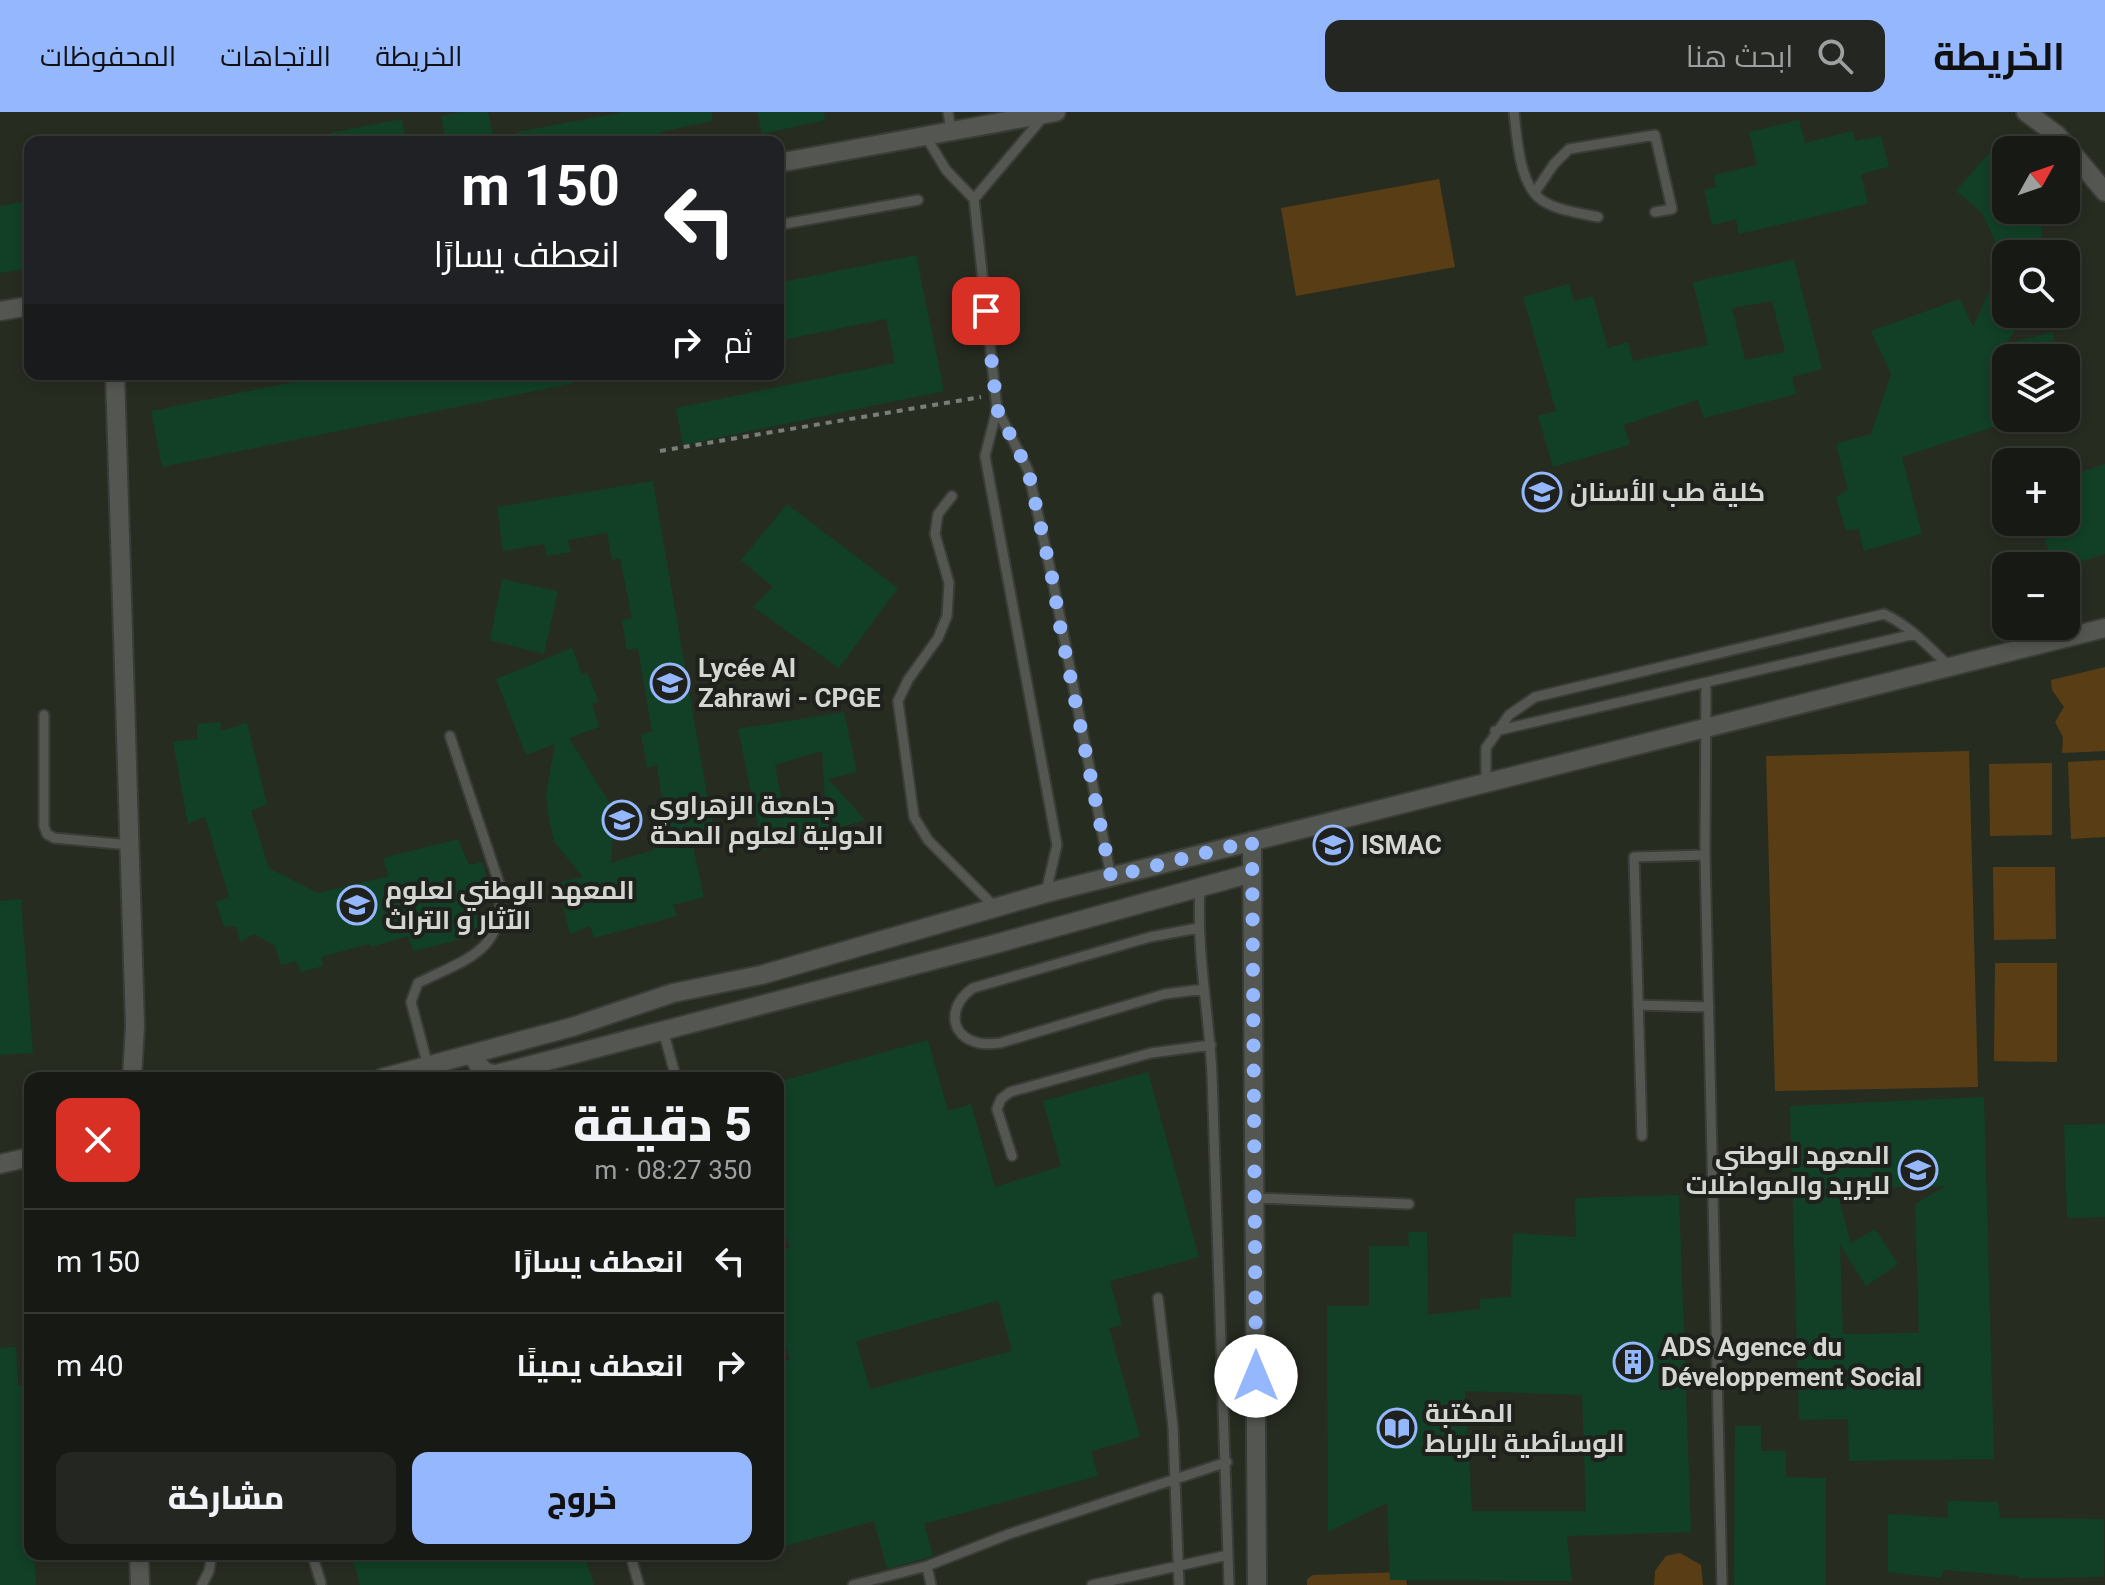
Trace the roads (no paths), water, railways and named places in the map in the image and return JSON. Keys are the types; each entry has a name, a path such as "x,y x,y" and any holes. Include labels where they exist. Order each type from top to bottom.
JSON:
{"street":[{"path":"2026,112 2057,135 2105,192"},
{"path":"784,162 925,135 949,121 1051,113"},
{"path":"0,311 24,307"},
{"path":"115,380 135,1026 132,1072"},
{"path":"409,1072 572,1027 673,993 746,979 1046,893 2105,628"},
{"path":"1252,841 1257,1585"},
{"path":"505,1072 995,944 1252,873"},
{"path":"471,1054 486,1072"},
{"path":"0,1164 24,1158"},
{"path":"139,1560 140,1585"}],"lane":[{"path":"1514,112 1523,174 1540,200 1566,211 1598,217"},
{"path":"974,199 1051,113"},
{"path":"925,135 946,170 974,199 997,409 1028,470 1111,877"},
{"path":"1535,192 1554,164 1569,149 1655,135 1672,209 1655,212"},
{"path":"784,224 918,200"},
{"path":"997,409 985,456 1057,845 1046,893"},
{"path":"952,496 938,514 935,534 949,583 947,616 938,638 908,680 898,701 914,817 928,840 995,907"},
{"path":"1486,783 1486,748 1495,731 1509,715 1535,697 1884,614 1915,634 1950,667"},
{"path":"1495,731 1915,634"},
{"path":"1706,684 1705,855 1722,1585"},
{"path":"44,715 44,826 47,834 54,838 130,845"},
{"path":"428,1066 411,1002 413,991 418,983 482,950 495,933 501,897 450,736"},
{"path":"1642,1136 1634,857 1705,855"},
{"path":"1200,887 1198,928 1211,1045 1229,1585"},
{"path":"1198,928 1150,937 973,988 959,998 954,1015 961,1033 979,1043 1000,1043 1165,994 1204,989"},
{"path":"1638,1005 1709,1007"},
{"path":"663,1030 674,1072"},
{"path":"1012,1156 997,1109 1001,1099 1010,1092 1151,1053 1211,1045"},
{"path":"1254,1198 1409,1204"},
{"path":"1158,1298 1173,1427 1179,1585"},
{"path":"853,1585 883,1582 1009,1534 1227,1462"},
{"path":"1092,1585 1117,1582 1178,1564 1228,1555"},
{"path":"202,1585 211,1560"},
{"path":"313,1560 318,1584"},
{"path":"632,1560 639,1585"},
{"path":"927,1566 931,1585"}],"place":[{"name":"كلية طب الأسنان","path":"1542,492"},
{"name":"Lycée Al Zahrawi - CPGE","path":"670,683"},
{"name":"جامعة الزهراوي الدولية لعلوم الصحة","path":"622,820"},
{"name":"ISMAC","path":"1333,845"},
{"name":"المعهد الوطني لعلوم الآثار و التراث","path":"357,905"},
{"name":"المعهد الوطني للبريد والمواصلات","path":"1918,1170"},
{"name":"ADS Agence du Développement Social","path":"1633,1362"},
{"name":"المكتبة الوسائطية بالرباط","path":"1397,1428"}]}
